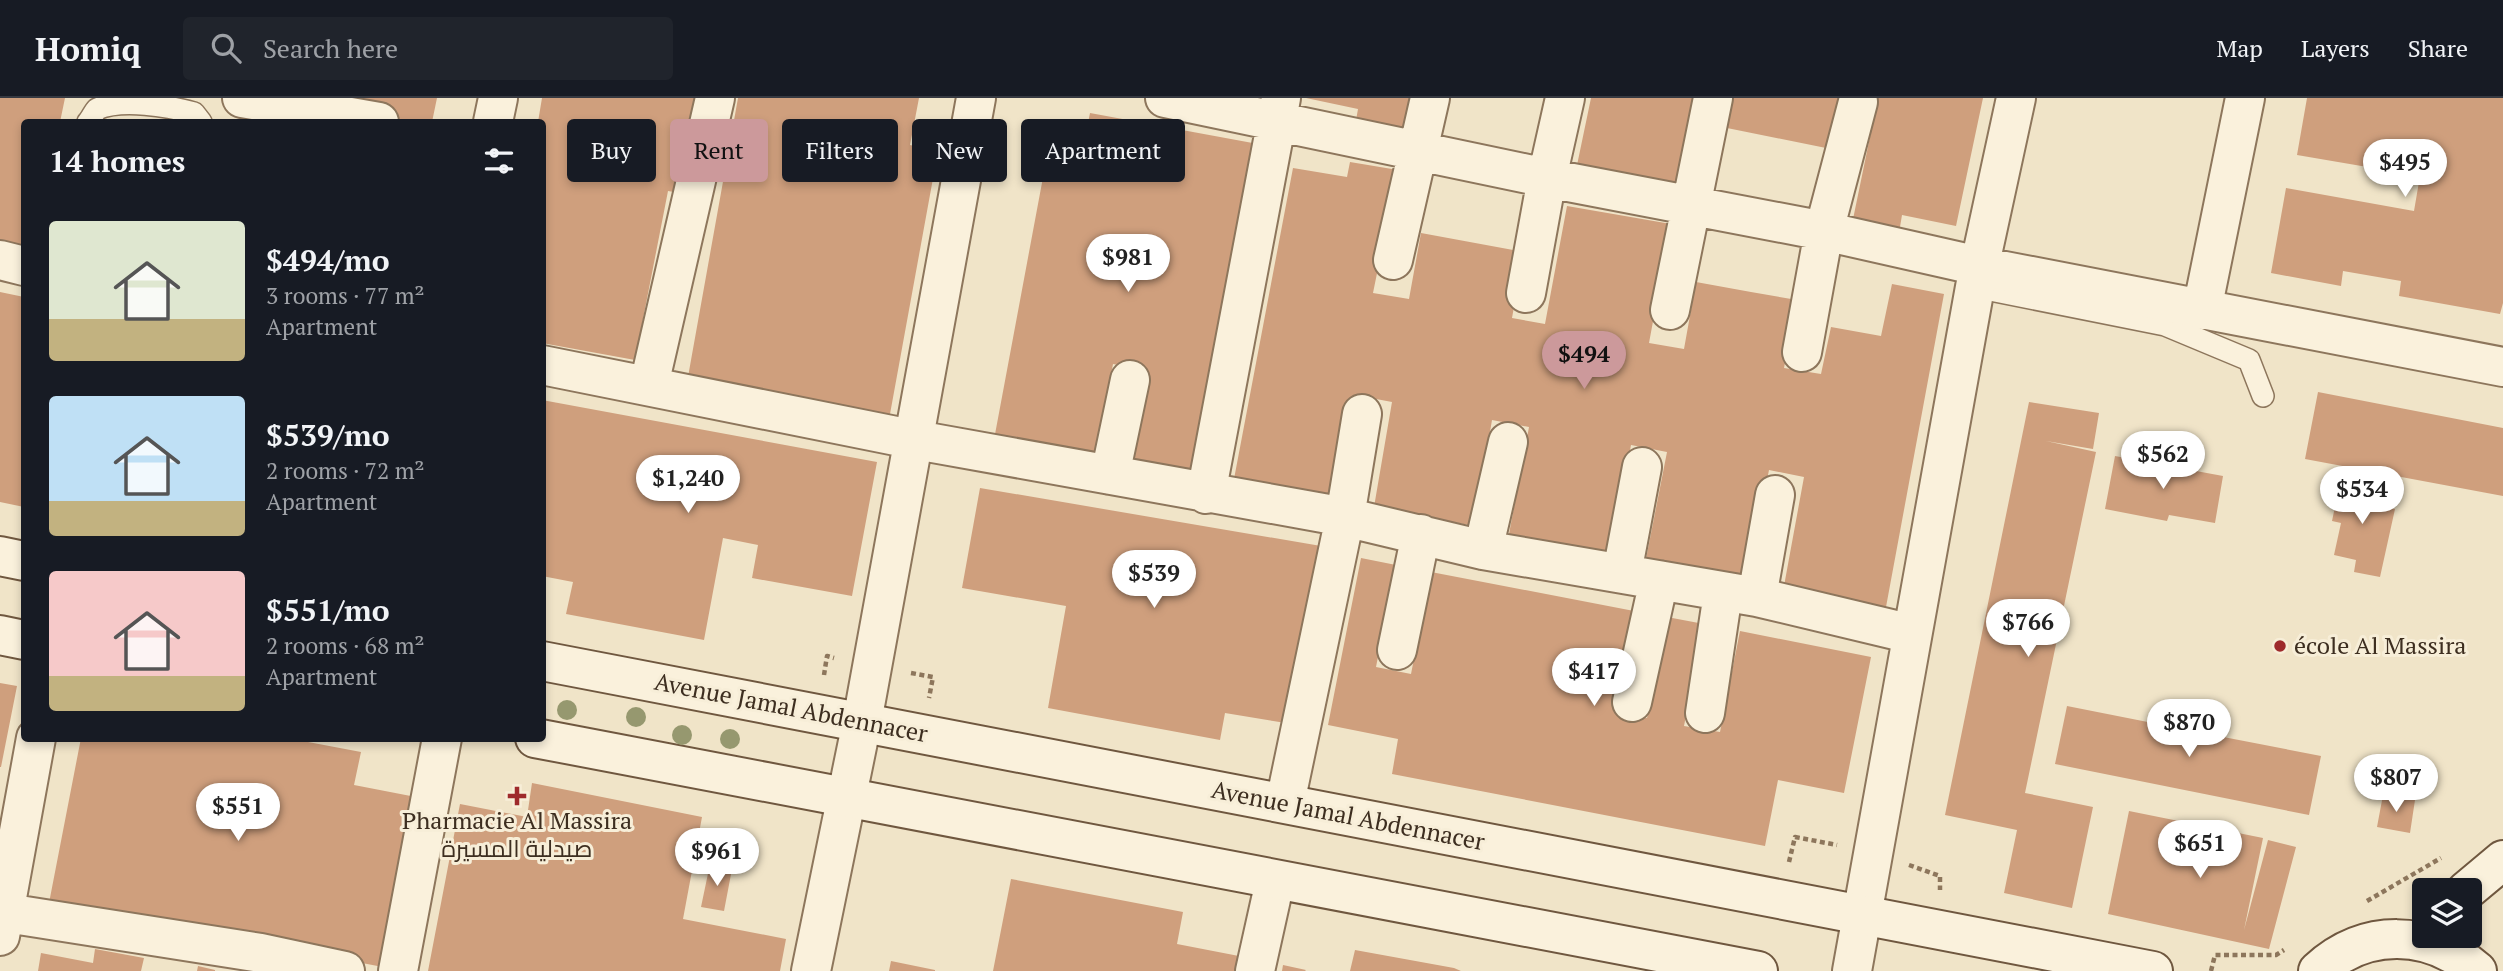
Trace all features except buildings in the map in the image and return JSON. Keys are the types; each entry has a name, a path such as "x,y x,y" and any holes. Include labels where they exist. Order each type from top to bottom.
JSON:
{"street":[{"path":"242,98 362,119"},
{"path":"494,119 498,98"},
{"path":"649,385 715,98"},
{"path":"811,971 863,722 976,98"},
{"path":"1165,98 1279,109 1418,150 1692,207 1824,231 1977,277 2202,310 2503,367"},
{"path":"1393,260 1430,98"},
{"path":"1526,293 1565,98"},
{"path":"1671,310 1713,98"},
{"path":"1852,971 1977,277 2016,98"},
{"path":"2202,310 2245,98"},
{"path":"1802,352 1824,231 1858,102"},
{"path":"1206,494 1279,109"},
{"path":"0,260 21,265"},
{"path":"546,366 916,440 1345,517 1483,550 1740,595 1912,634"},
{"path":"1110,475 1130,380"},
{"path":"1285,803 1345,517 1362,414"},
{"path":"1483,550 1508,442"},
{"path":"1622,573 1642,467"},
{"path":"1705,713 1740,595 1775,495"},
{"path":"1397,650 1421,534"},
{"path":"0,556 21,560"},
{"path":"1632,702 1659,580"},
{"path":"0,635 21,639"},
{"name":"Avenue Jamal Abdennacer","path":"546,662 2153,971"},
{"path":"546,740 1758,971"},
{"path":"35,742 2,920 259,962 345,971"},
{"path":"398,971 441,742"},
{"path":"2482,878 2503,860"},
{"path":"1255,971 1275,881"},
{"path":"2315,971 2338,954 2361,944 2412,933"},
{"path":"2443,948 2456,954 2477,971"}],"lane":[{"path":"90,119 97,109 114,102 153,101 194,113 199,119"},
{"path":"1977,277 2165,324 2249,360 2263,396"}],"place":[{"name":"école Al Massira","path":"2280,646"},
{"name":"Pharmacie Al Massira صيدلية المسيرة","path":"517,796"}]}
